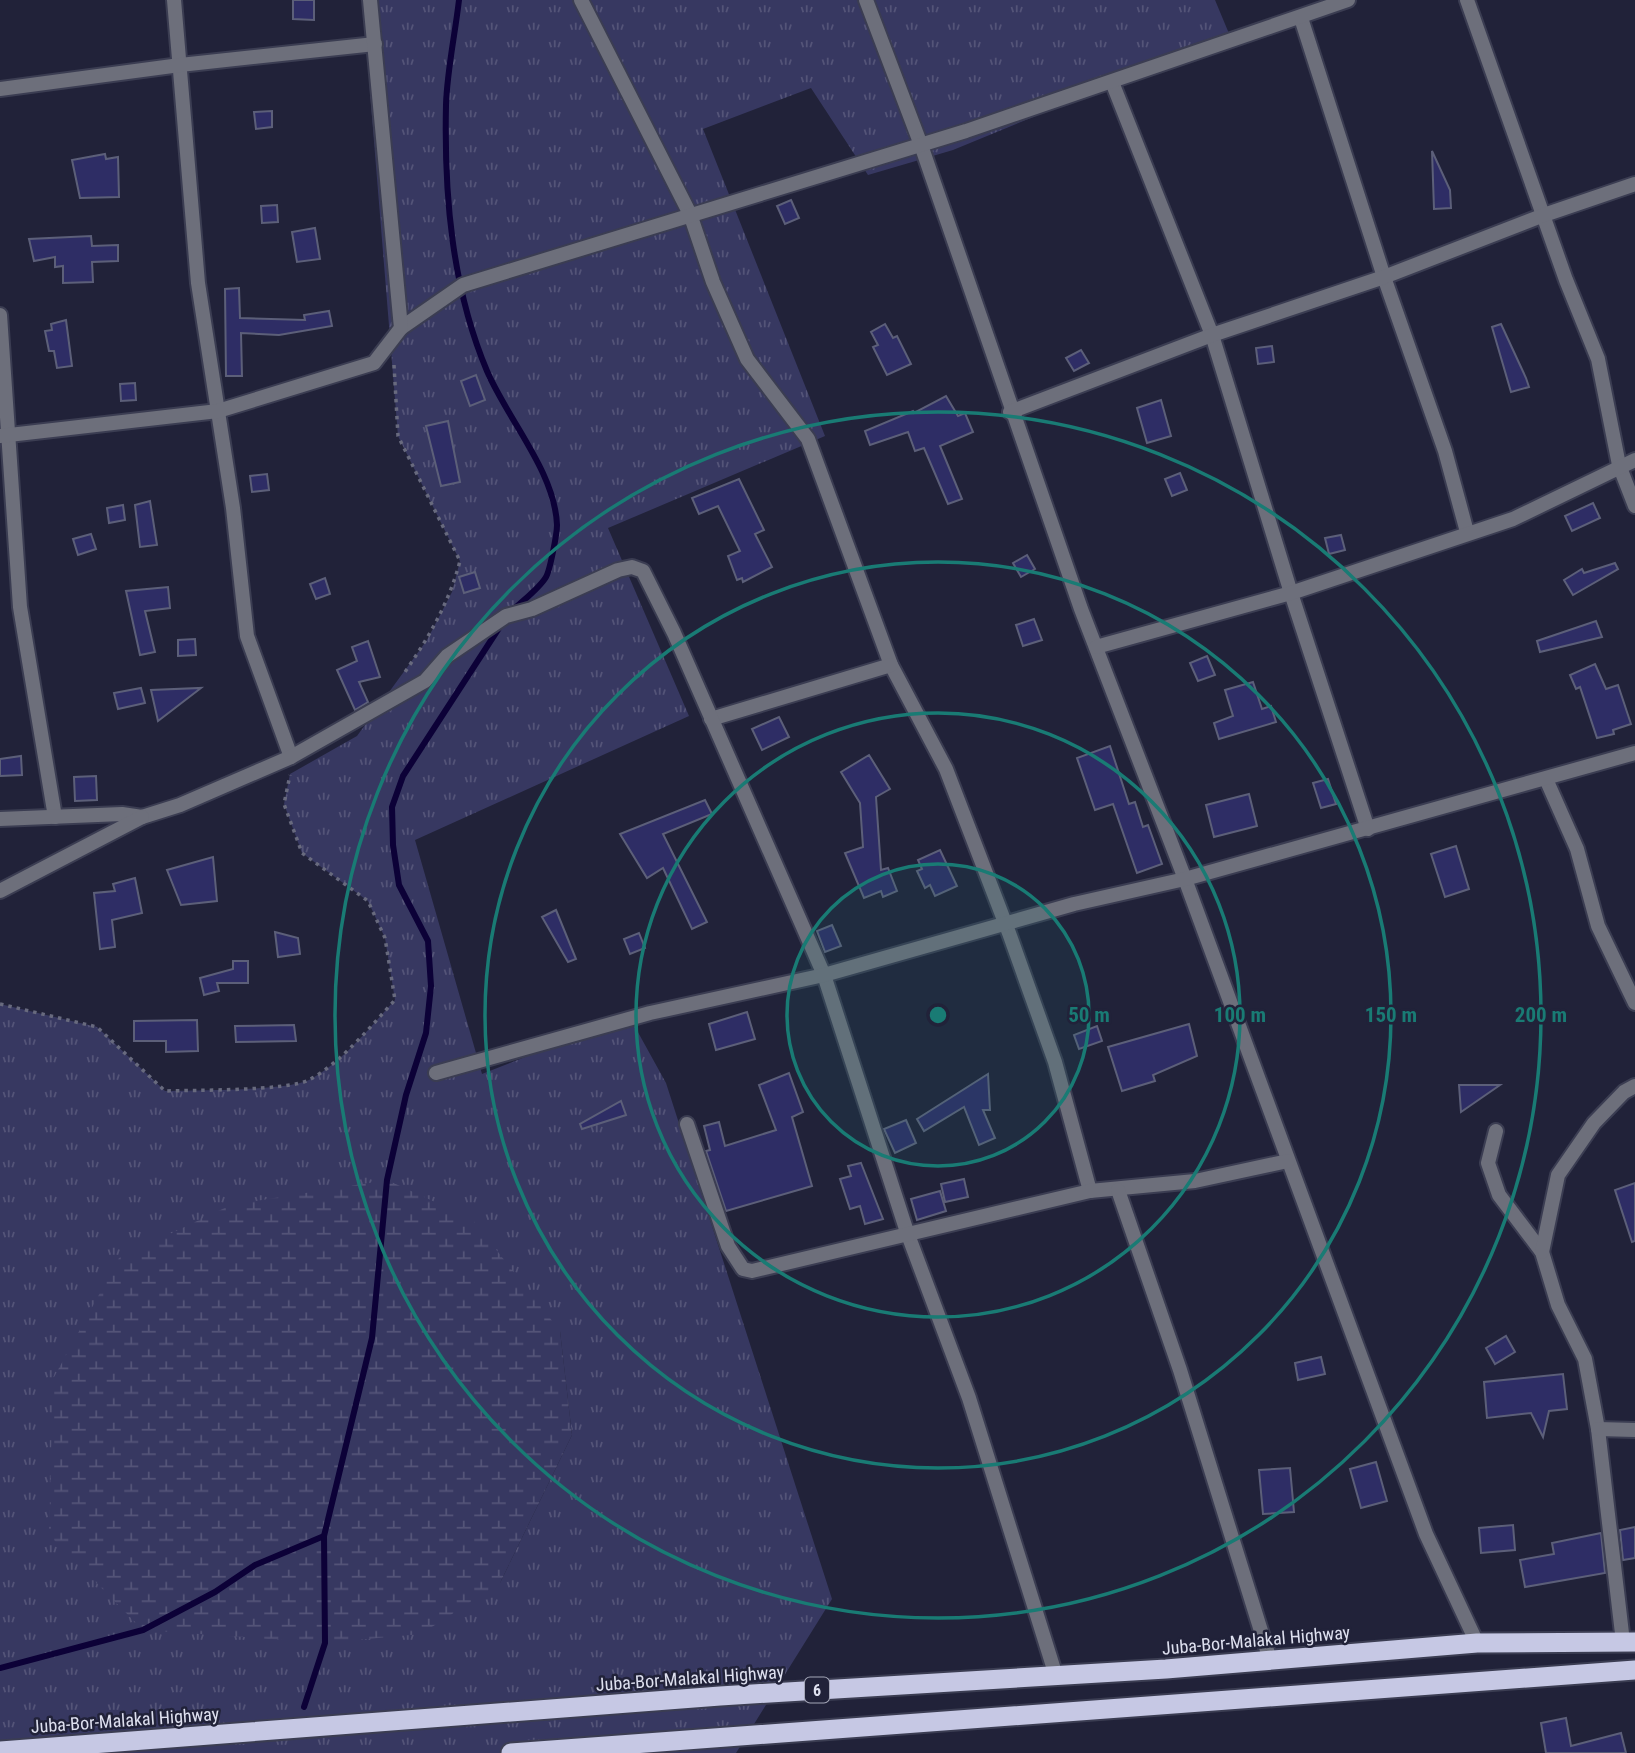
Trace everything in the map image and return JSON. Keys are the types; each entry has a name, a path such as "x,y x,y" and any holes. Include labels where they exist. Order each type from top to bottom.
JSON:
{"highway":[{"name":"Juba-Bor-Malakal Highway","path":"0,1751 720,1696 1056,1676 1477,1643 1629,1642"},
{"name":"6","path":"511,1753 1635,1670"}],"street":[{"path":"174,0 198,284 233,508 247,636 291,757"},
{"path":"370,0 401,328"},
{"path":"581,0 690,214 713,282 747,359 808,439 891,665 946,769 1006,923 1055,1062 1090,1191"},
{"path":"866,0 921,145 1010,412 1096,647 1185,879 1426,1534 1477,1643"},
{"path":"4,436 218,411 374,363 401,328 463,285 921,145 1348,0"},
{"path":"1467,0 1598,359 1619,465 1635,506"},
{"path":"1301,18 1384,277 1445,451 1466,532"},
{"path":"0,89 180,65 375,44"},
{"path":"1112,82 1212,335 1291,593 1368,829"},
{"path":"1010,412 1212,335 1384,277 1544,215 1635,184"},
{"path":"0,315 4,436 20,607 55,817"},
{"path":"1096,647 1291,593 1466,532 1513,519 1619,465 1635,460"},
{"path":"0,891 142,817 180,805 291,757 425,681 447,656 506,616 531,609 618,570 632,567 643,571 824,975 907,1232 969,1398 1056,1676"},
{"path":"710,719 891,665"},
{"path":"436,1073 650,1013 824,975 1074,904 1185,879 1635,752"},
{"path":"1545,779 1577,849 1598,926 1635,1003"},
{"path":"0,819 142,817"},
{"path":"1542,1252 1558,1175 1594,1123 1624,1092 1635,1086"},
{"path":"687,1125 728,1246 743,1269 762,1269 907,1232 1090,1191 1195,1181 1289,1161"},
{"path":"1496,1132 1488,1163 1499,1195 1542,1252 1558,1305 1585,1359 1629,1642"},
{"path":"1118,1189 1180,1370 1270,1660"},
{"path":"1598,1429 1635,1430"}],"path":[{"path":"394,359 398,436 460,561 445,604 427,640 401,677"},
{"path":"0,1004 97,1027 165,1091 254,1087 308,1081 355,1043 395,1000 385,938 368,901 302,853 284,804 290,774"}],"green space":[{"path":"372,0 1215,0 1230,36 953,150 868,175 811,88 703,129 825,436 608,528 689,716 415,840 482,1074 629,1016 666,1083 832,1599 736,1753 0,1753 0,1004 97,1027 165,1091 261,1088 298,1084 309,1080 345,1054 395,1000 385,938 368,901 302,853 284,804 290,774 357,736 427,640 452,592 460,561 398,436 369,80","holes":["560,1331 572,1435 500,1583"]},
{"path":"387,1180 472,1219 560,1331 572,1435 500,1583 421,1634 325,1643 143,1630 49,1535 53,1379 119,1258 231,1205"}],"building":[{"path":"293,0 314,0 314,20 293,19"},
{"path":"272,111 272,127 256,129 254,112"},
{"path":"1432,151 1450,190 1451,208 1434,209"},
{"path":"105,154 106,159 118,157 119,197 80,198 72,160"},
{"path":"791,200 799,218 785,224 777,206"},
{"path":"277,205 278,222 262,223 261,206"},
{"path":"315,228 320,259 297,262 292,232"},
{"path":"91,236 92,246 118,245 118,261 92,262 93,282 63,283 63,266 55,267 55,257 34,261 29,239"},
{"path":"239,288 240,318 305,320 304,315 329,311 332,326 279,335 241,333 242,376 226,376 225,289"},
{"path":"66,320 72,366 57,368 54,351 49,351 45,331 52,330 51,324"},
{"path":"885,324 893,338 897,336 911,364 887,375 873,347 878,345 871,332"},
{"path":"1501,324 1529,387 1511,392 1492,327"},
{"path":"1272,346 1274,362 1258,364 1256,348"},
{"path":"1081,350 1089,363 1074,371 1066,358"},
{"path":"476,375 485,400 470,406 461,381"},
{"path":"135,383 136,400 121,401 120,384"},
{"path":"946,396 958,416 965,413 973,432 940,446 962,499 948,504 924,448 915,451 908,432 870,445 865,431 913,411 914,413"},
{"path":"1161,400 1171,436 1147,443 1137,408"},
{"path":"448,421 460,482 441,486 426,426"},
{"path":"1180,473 1187,490 1172,496 1165,479"},
{"path":"267,474 269,490 252,492 250,476"},
{"path":"739,479 764,530 755,534 772,567 743,582 742,578 737,580 728,556 740,551 718,506 699,514 692,498"},
{"path":"150,501 157,545 140,547 135,505"},
{"path":"1593,503 1600,518 1572,531 1565,516"},
{"path":"123,505 125,520 109,523 107,508"},
{"path":"91,534 96,549 78,555 73,539"},
{"path":"1341,535 1345,550 1329,554 1325,538"},
{"path":"1027,555 1035,569 1021,577 1013,563"},
{"path":"1615,563 1618,569 1573,595 1564,580 1582,569 1584,573"},
{"path":"475,572 480,588 464,593 459,577"},
{"path":"325,578 330,594 316,599 310,584"},
{"path":"168,587 170,608 145,611 155,652 140,655 126,591"},
{"path":"1034,619 1042,640 1023,646 1016,625"},
{"path":"1596,621 1602,637 1540,652 1537,641"},
{"path":"195,639 196,655 178,656 178,640"},
{"path":"368,641 380,677 359,682 368,702 355,710 337,670 357,661 352,647"},
{"path":"1207,656 1215,675 1198,681 1190,663"},
{"path":"1595,664 1606,689 1618,685 1631,724 1613,730 1614,734 1597,738 1580,687 1576,689 1570,675"},
{"path":"1253,682 1262,709 1271,706 1276,722 1219,739 1214,723 1233,716 1225,690"},
{"path":"141,688 145,703 118,709 114,693"},
{"path":"201,688 158,721 151,690"},
{"path":"779,717 789,737 762,750 752,729"},
{"path":"1110,746 1129,804 1135,802 1143,827 1148,825 1162,864 1137,873 1113,804 1095,810 1077,758"},
{"path":"869,755 890,789 876,797 881,870 888,868 897,891 883,897 881,891 864,898 845,853 863,847 860,803 841,772"},
{"path":"21,756 22,775 0,776 0,759"},
{"path":"96,776 97,800 75,801 74,777"},
{"path":"1328,779 1336,804 1321,808 1313,783"},
{"path":"1249,794 1257,826 1214,837 1206,805"},
{"path":"705,800 712,814 663,834 707,922 692,929 663,868 647,878 620,834"},
{"path":"1456,846 1469,889 1445,897 1431,854"},
{"path":"940,850 957,886 935,896 930,885 925,888 917,871 922,869 918,860"},
{"path":"213,857 217,901 181,905 167,870"},
{"path":"135,878 142,913 112,920 115,947 100,949 94,893 115,891 113,884"},
{"path":"556,910 576,959 568,962 542,917"},
{"path":"832,925 841,946 825,952 817,931"},
{"path":"275,932 298,938 300,954 278,957"},
{"path":"639,933 645,948 630,954 624,939"},
{"path":"233,961 248,961 248,983 217,983 219,991 204,995 200,978 233,969"},
{"path":"747,1012 755,1039 716,1050 709,1024"},
{"path":"197,1020 198,1051 166,1052 166,1041 134,1041 134,1021"},
{"path":"1189,1024 1197,1056 1153,1075 1155,1081 1122,1091 1108,1047"},
{"path":"294,1025 296,1041 236,1042 235,1026"},
{"path":"1097,1026 1102,1041 1079,1049 1074,1035"},
{"path":"789,1073 803,1112 792,1117 812,1186 726,1211 706,1151 710,1150 704,1126 719,1122 725,1146 776,1130 759,1085"},
{"path":"988,1074 990,1110 983,1110 995,1138 979,1145 964,1107 924,1131 917,1119"},
{"path":"1459,1085 1500,1085 1461,1112"},
{"path":"621,1101 626,1115 582,1129 580,1124"},
{"path":"906,1120 916,1143 895,1153 884,1129"},
{"path":"861,1163 883,1219 865,1224 860,1206 850,1209 840,1179 851,1176 848,1166"},
{"path":"964,1179 968,1197 945,1202 941,1184"},
{"path":"1635,1183 1635,1241 1632,1242 1615,1190"},
{"path":"940,1191 946,1211 917,1220 911,1199"},
{"path":"1506,1336 1515,1352 1495,1364 1486,1348"},
{"path":"1321,1357 1325,1374 1298,1380 1295,1363"},
{"path":"1563,1374 1567,1409 1549,1411 1543,1437 1531,1413 1487,1418 1484,1382"},
{"path":"1376,1462 1387,1501 1361,1508 1350,1469"},
{"path":"1290,1468 1294,1512 1263,1514 1259,1470"},
{"path":"1513,1525 1515,1550 1481,1553 1479,1528"},
{"path":"1635,1527 1635,1558 1623,1560 1620,1530"},
{"path":"1601,1533 1605,1573 1525,1587 1520,1560 1554,1554 1552,1543"},
{"path":"1566,1718 1571,1746 1621,1733 1626,1753 1546,1753 1541,1723"}],"waterway":[{"path":"459,0 446,105 449,207 458,274 475,339 487,371 540,466 554,505 557,525 546,577 512,611"},
{"path":"304,1707 325,1643 324,1536 372,1338 387,1180 406,1095 426,1033 431,986 428,941 399,885 393,845 392,807 403,776 501,625"},
{"path":"0,1668 143,1630 215,1592 255,1565 324,1536"}]}
